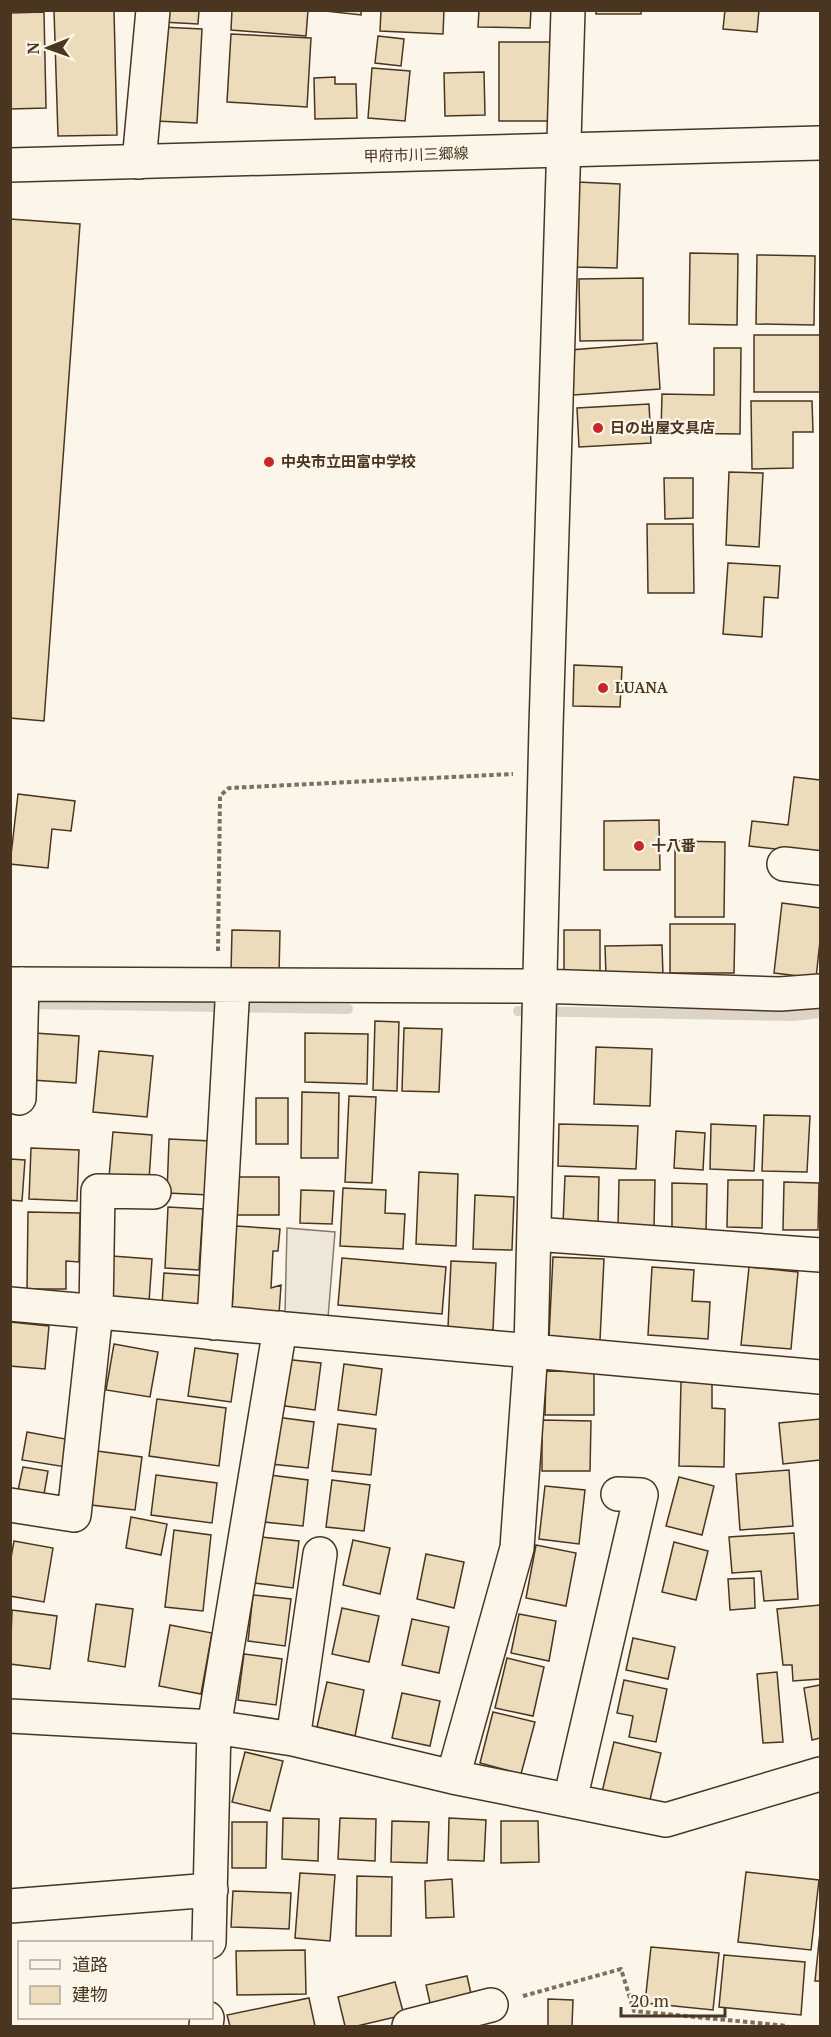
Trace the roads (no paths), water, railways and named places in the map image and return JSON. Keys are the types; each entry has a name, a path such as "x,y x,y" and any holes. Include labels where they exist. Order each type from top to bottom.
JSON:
{"street":[{"path":"139,162 153,10"},
{"path":"453,1777 518,1548 531,1350 568,10"},
{"name":"甲府市川三郷線","path":"10,165 820,143"},
{"path":"784,864 820,868"},
{"path":"19,1098 19,993 539,1004 820,992"},
{"path":"214,1323 229,996"},
{"path":"10,1505 74,1515 96,1312 98,1191 154,1192"},
{"path":"535,1234 820,1255"},
{"path":"10,1305 820,1377"},
{"path":"209,1941 214,1727 280,1328"},
{"path":"570,1800 641,1495 618,1494"},
{"path":"293,1739 320,1554"},
{"path":"10,1716 214,1727 293,1739 453,1777 666,1820 820,1774"},
{"path":"10,1906 211,1890"},
{"path":"409,2026 491,2005"}],"waterway":[{"path":"26,1004 348,1009"},
{"path":"518,1011 793,1016 820,1013"}],"place":[{"name":"日の出屋文具店","path":"598,428"},
{"name":"中央市立田富中学校","path":"269,462"},
{"name":"LUANA","path":"603,688"},
{"name":"十八番","path":"639,846"}]}
